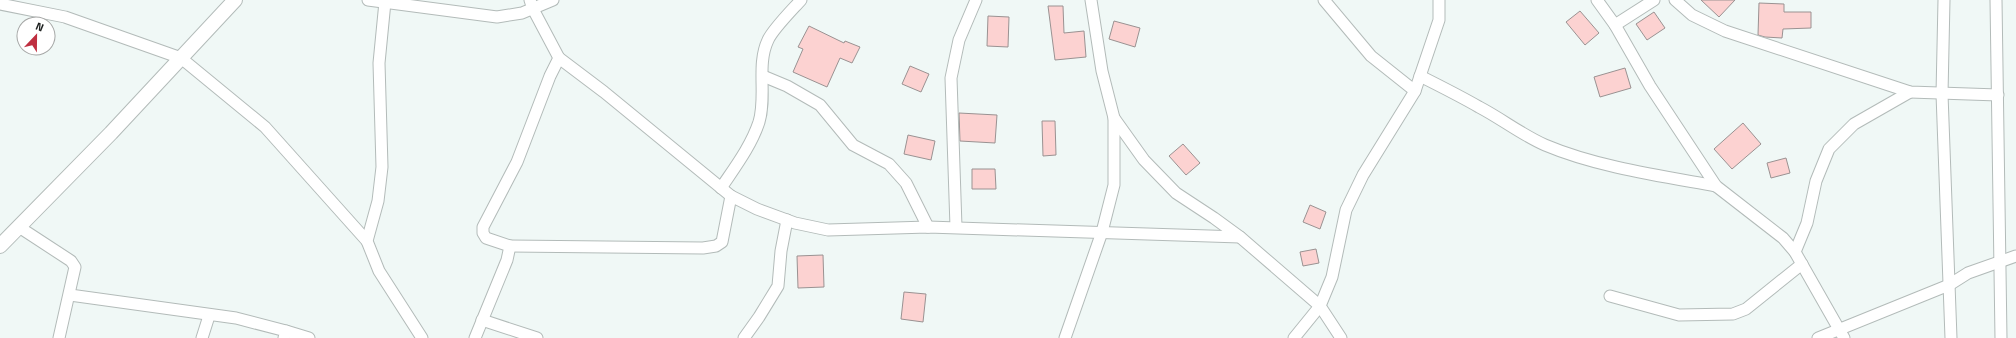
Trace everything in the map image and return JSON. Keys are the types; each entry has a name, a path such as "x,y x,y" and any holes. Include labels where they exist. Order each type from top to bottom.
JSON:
{"street":[{"path":"0,244 19,227 111,133 235,0"},
{"path":"368,0 497,17 522,13 532,4 553,0"},
{"path":"721,188 751,141 759,121 763,60 768,40 801,0"},
{"path":"956,228 951,78 959,40 976,0"},
{"path":"1065,338 1102,232 1114,185 1114,118 1102,71 1091,0"},
{"path":"1324,0 1371,56 1415,91"},
{"path":"1294,338 1320,306 1332,277 1346,210 1363,175 1415,91 1438,20 1439,0"},
{"path":"1597,0 1616,25 1650,86 1716,186 1783,238 1795,252 1841,333"},
{"path":"1616,25 1654,0"},
{"path":"1675,0 1692,15 1725,31 1910,92 1998,95"},
{"path":"1944,0 1942,94 1951,338"},
{"path":"1996,0 2001,338"},
{"path":"367,241 378,201 382,167 379,64 385,2"},
{"path":"0,4 65,16 181,58 265,127 367,241 379,271 422,338"},
{"path":"532,4 559,58 604,92 731,196 787,220 828,230 928,227 1240,237"},
{"path":"559,58 550,76 518,162 483,227 483,233 486,238 510,246 703,248 716,246 722,242 731,196"},
{"path":"763,76 787,86 820,106 853,145 889,164 906,183 928,227"},
{"path":"1420,76 1479,106 1519,132 1545,145 1578,156 1656,175 1716,186"},
{"path":"1795,252 1806,223 1816,181 1829,149 1854,124 1910,92"},
{"path":"1114,118 1144,160 1176,193 1240,237 1320,306 1341,338"},
{"path":"744,338 760,317 778,286 781,251 787,220"},
{"path":"19,227 74,264 76,269 59,338"},
{"path":"475,338 507,260 510,246"},
{"path":"1818,338 1841,333 1949,285 1968,273 2016,256"},
{"path":"1610,296 1679,315 1733,314 1746,309 1802,264"},
{"path":"70,295 209,316 236,318 285,335 309,338"},
{"path":"202,338 209,316"},
{"path":"482,320 537,338"}],"building":[{"path":"1701,0 1735,0 1719,17"},
{"path":"1759,3 1784,4 1784,12 1811,12 1811,28 1783,29 1782,38 1758,35"},
{"path":"1048,6 1063,6 1064,33 1084,31 1086,57 1055,60"},
{"path":"1580,11 1599,33 1585,45 1566,22"},
{"path":"1654,12 1665,28 1647,40 1636,24"},
{"path":"988,16 1009,17 1008,47 987,46"},
{"path":"1114,21 1140,28 1135,47 1109,39"},
{"path":"809,26 844,43 845,41 860,47 852,63 840,58 827,87 793,72 803,49 798,47"},
{"path":"910,66 929,74 921,92 902,84"},
{"path":"1625,68 1631,88 1600,97 1594,77"},
{"path":"959,113 997,115 995,143 960,141"},
{"path":"1042,121 1055,121 1056,155 1043,156"},
{"path":"1743,123 1761,144 1732,169 1714,149"},
{"path":"908,135 935,141 931,160 904,154"},
{"path":"1183,144 1200,163 1186,175 1169,156"},
{"path":"1786,158 1790,173 1771,178 1767,163"},
{"path":"972,169 995,169 996,189 972,189"},
{"path":"1310,205 1326,212 1320,229 1303,222"},
{"path":"1316,249 1319,263 1303,266 1300,252"},
{"path":"823,255 824,287 798,288 797,256"},
{"path":"904,292 926,294 923,322 901,319"}]}
